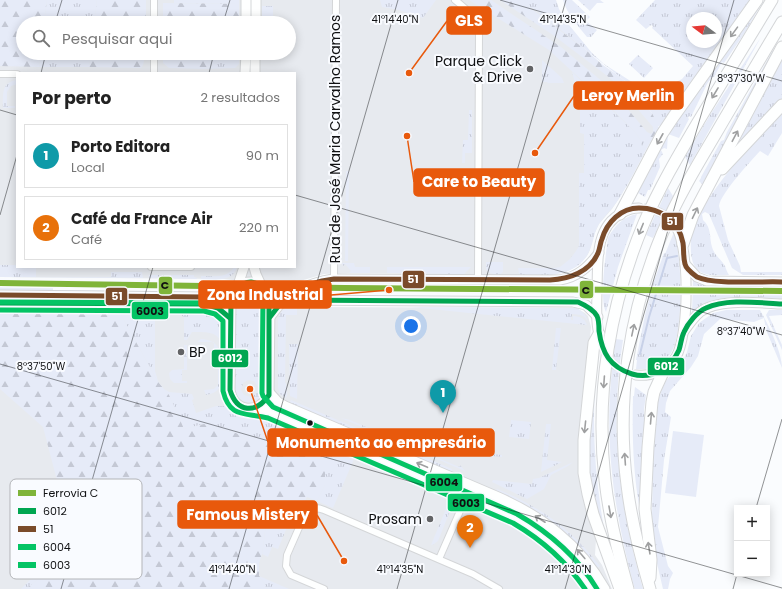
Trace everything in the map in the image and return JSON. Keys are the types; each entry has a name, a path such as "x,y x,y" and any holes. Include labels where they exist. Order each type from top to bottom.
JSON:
{"highway":[{"path":"620,214 662,134 756,0"},
{"path":"628,589 615,540 605,479 602,429 605,374 612,324 626,270 644,222 664,181 681,150 772,0"},
{"path":"650,588 637,541 627,484 624,445 624,396 631,336 642,292 659,242 677,203 694,171 782,22"},
{"path":"683,244 693,215 782,47"},
{"path":"710,183 782,105"},
{"path":"599,335 594,344 584,445 584,472 593,514 620,589"},
{"path":"650,588 651,560 645,509 648,447 654,392 665,368"}],"main road":[{"path":"246,0 246,16"},
{"path":"256,0 256,16"},
{"path":"245,72 246,60"},
{"path":"255,60 255,72"},
{"path":"599,335 599,253 601,242 607,226 620,214 631,209 639,208"},
{"path":"636,375 649,375 665,368 672,363 680,348 684,331 685,264 683,244 676,227"},
{"path":"0,295 204,297 224,295 246,282 251,282 283,292 321,281 334,279 567,279 576,276 585,269 599,253"},
{"path":"685,264 697,277 707,281 782,282"},
{"path":"244,268 230,300 231,396 233,401 241,407 251,409 262,405 269,392 270,298 256,274 254,268"},
{"path":"270,317 280,304 290,300 573,302 586,305 598,317"},
{"path":"0,302 204,304 221,309 230,318"},
{"path":"684,331 700,312 715,305 725,303 782,304"},
{"path":"269,392 281,404 518,506 534,515 571,543 595,572 605,589"},
{"path":"256,408 270,411 516,517 545,535 569,557 580,569 593,589"},
{"path":"467,495 471,486"}],"street":[{"path":"154,0 154,16"},
{"name":"Rua de José Maria Carvalho Ramos","path":"334,279 336,0"},
{"path":"455,0 468,10 479,28 478,280"},
{"path":"154,60 154,72"},
{"path":"0,74 16,74"},
{"path":"439,559 467,495"},
{"path":"324,589 292,575 286,566 288,554 304,517 307,511 313,508 324,510 479,576 499,589"}],"shaded area":[{"path":"0,0 527,0 587,51 659,128 652,139 645,139 622,194 599,224 587,256 577,266 566,272 542,276 464,274 324,274 283,286 224,279 0,277"},
{"path":"306,307 576,308 585,313 588,316 591,327 582,416 585,496 596,539 595,555 602,565 612,589 0,589 0,310 211,312"}],"green space":[{"path":"0,0 47,0 45,16 16,16 16,60 40,60 39,67 0,66"},
{"path":"47,0 97,0 95,16 45,16"},
{"path":"97,0 146,0 146,16 95,16"},
{"path":"174,0 239,0 239,4 174,3"},
{"path":"380,0 436,0 423,18 399,10 382,7"},
{"path":"469,0 491,0 561,47 610,88 647,132 651,134 653,132 653,127 617,84 553,35 500,0 518,0 524,3 625,81 652,113 659,128 652,139 645,139 642,146 641,141 635,132 549,50"},
{"path":"518,0 556,0 565,20 592,53 604,64 660,100 672,84 682,79 693,66 652,28 653,26 651,25 646,29 636,20 655,0 750,0 722,39 722,12 686,12 686,48 716,48 661,125 657,127 652,113 625,81 538,12"},
{"path":"563,0 572,0 590,17 586,21 597,30 591,37 587,37 570,15"},
{"path":"578,0 600,0 604,3 597,3 590,11"},
{"path":"763,0 744,34 724,63 722,62 714,77 712,77 707,84 691,117 689,116 689,119 679,138 668,134"},
{"path":"163,3 239,4 239,16 163,16"},
{"path":"262,6 273,6 273,16 262,16"},
{"path":"761,37 690,165 685,157 712,112"},
{"path":"773,50 775,52 754,88 704,186 699,181 701,177 721,141 724,140"},
{"path":"638,55 653,68 644,78 629,64"},
{"path":"40,60 90,60 89,67 39,67"},
{"path":"90,60 144,60 141,68 89,67"},
{"path":"163,60 221,60 204,69 169,68 163,63"},
{"path":"221,60 239,60 239,64 235,68 204,69"},
{"path":"542,60 562,78 564,83 542,82"},
{"path":"782,60 782,99 739,144 738,143"},
{"path":"572,72 635,132 642,145 645,139 652,139 616,203 597,227 591,246 585,258 579,265 570,270 551,275 522,276 519,273 518,268 560,267 570,259 579,246 579,173 584,173 584,134 580,133 580,84 575,83"},
{"path":"16,80 16,84 11,86 7,92 7,106 15,106 15,108 3,108 4,90 8,83"},
{"path":"469,110 472,110 472,153 465,153 465,163 462,163 463,140 468,140"},
{"path":"782,114 782,133 768,156 760,151 730,186 719,206 728,240 740,266 741,272 782,272 782,275 743,275 732,268 709,214 705,212 702,214 703,220 709,229 713,250 722,261 729,275 705,274 698,270 695,266 691,255 691,242 694,224 710,196 729,171"},
{"path":"668,135 667,149 664,148 661,150 663,154 659,159 660,167 650,190 648,190 645,197 638,193 663,142"},
{"path":"346,171 349,171 348,261 345,261"},
{"path":"668,188 673,196 653,238 646,235"},
{"path":"637,214 618,267 606,312 604,306 603,287 608,238 620,222 632,215"},
{"path":"674,232 677,243 680,276 680,314 678,332 674,346 666,360 654,367 636,369 636,360 645,315 653,284 664,253 665,254"},
{"path":"486,262 503,262 503,272 499,275 490,273 486,269"},
{"path":"342,263 354,263 355,267 370,267 370,273 349,273 351,271 345,264 343,266"},
{"path":"0,265 16,265 16,268 36,268 36,277 111,277 111,272 142,272 143,278 0,277"},
{"path":"387,267 471,267 464,274 387,273"},
{"path":"233,268 237,268 235,272 227,278 201,279 201,276 224,275"},
{"path":"149,275 194,275 197,279 149,278"},
{"path":"693,280 699,284 707,285 782,286 782,299 720,299 708,303 692,313"},
{"path":"0,281 53,281 53,290 201,293 0,291"},
{"path":"252,287 259,290 265,300 264,391 258,400 254,402 245,402 237,395 235,390 236,300 238,295 244,289","holes":["248,380 254,381 258,387 256,394 251,397 244,395 241,390 243,383"]},
{"path":"0,306 200,308 200,309 0,308"},
{"path":"291,307 297,307 297,315 286,315 286,398 280,394 278,388 278,319 283,310"},
{"path":"411,307 576,308 581,310 588,322 583,316 572,314 571,320 573,320 573,316 580,317 585,320 587,325"},
{"path":"0,310 119,311 158,382 169,395 184,429 204,424 217,429 236,433 248,441 263,441 290,452 299,447 312,454 316,451 321,453 325,472 325,485 317,501 307,497 303,505 291,500 283,517 267,517 262,554 259,563 259,576 268,589 26,589 38,579 142,579 142,479 57,479 43,427 0,389"},
{"path":"726,310 760,310 764,318 754,322 720,319 704,334 698,356 691,367 670,391 665,412 671,417 664,460 658,527 668,566 673,573 668,589 663,589 655,555 652,518 653,459 658,400 665,382 683,360 687,352 691,336 699,323 713,313"},
{"path":"769,310 782,310 782,315 769,316 782,345 782,350 766,315"},
{"path":"119,311 211,312 219,317 222,325 222,342 213,334 206,332 192,332 187,340 184,340 184,318 180,313 158,313 155,315 155,371 158,381 164,389 169,392 192,394 194,399 192,400 196,413 216,406 224,406 240,415 260,416 275,421 274,425 354,459 333,508 317,501 325,485 312,454 290,453 263,441 248,441 236,433 217,429 204,424 184,429 169,395 158,382"},
{"path":"764,318 780,354 782,368 766,330"},
{"path":"556,328 561,328 556,370 552,370"},
{"path":"201,339 207,340 212,342 197,342"},
{"path":"616,339 623,340 617,404 617,435 622,497 643,589 635,589 633,583 625,552 614,492 609,432 612,371"},
{"path":"214,343 219,348 222,364 222,382 218,390 206,395 204,390 214,389 218,385 218,354 214,354"},
{"path":"289,344 298,344 297,399 290,396"},
{"path":"184,345 187,345 187,370 182,370 182,381 187,381 187,383 174,383 170,379 169,373 172,370 184,369"},
{"path":"595,387 594,424 596,461 599,497 605,534 589,488 588,437"},
{"path":"635,387 646,395 644,409 644,443 640,511 634,454 633,396"},
{"path":"291,400 452,469 451,472 289,403"},
{"path":"286,410 447,480 446,482 285,413"},
{"path":"341,418 350,420 459,467 460,465 465,471"},
{"path":"511,420 531,422 529,439 509,437"},
{"path":"282,421 443,490 442,492 281,424"},
{"path":"546,424 551,424 547,460 562,462 541,472"},
{"path":"673,431 704,435 696,497 665,493"},
{"path":"430,443 442,444 442,449 502,455 502,457 445,451 431,447"},
{"path":"573,462 551,475 544,489 527,499 492,482 493,480 532,484 533,479 539,478"},
{"path":"497,489 528,504 554,520 578,541 600,566 597,568 564,532 552,523 526,506 496,491"},
{"path":"450,499 452,501 452,506 438,541 431,545"},
{"path":"492,499 526,515 553,533 569,548 590,573 588,574 570,552 549,533 528,519 491,501"},
{"path":"488,509 517,522 543,539 562,556 581,579 579,581 560,558 549,548 526,532 487,511"},
{"path":"267,517 283,517 290,520 278,549 272,547 268,557 262,554"},
{"path":"259,576 289,589 268,589"},
{"path":"38,579 26,589 21,589 30,580"}],"waterway":[{"path":"640,354 649,317 667,258 677,256"}],"tunnel":[{"path":"644,208 660,212 673,222"},
{"path":"600,337 607,356 613,364 632,373"}],"rail line":[{"name":"C","path":"0,283 345,288 782,291"}],"transit line":[{"name":"51","path":"266,290 285,292 334,279 550,280 564,278 578,273 590,265 598,253 607,227 616,217 626,210 639,208 655,210 662,213 673,222 681,235 686,266 697,277 726,282 782,282"},
{"name":"6012","path":"251,282 263,287 269,298 269,395 264,401 253,408 247,408 242,407 237,403 230,390 231,297 239,286 244,283 251,282"},
{"name":"6004","path":"0,302 218,303 234,299 243,291 253,289 260,294 263,299 262,393 273,407 517,514 541,529 562,546 581,566 597,589"},
{"name":"51","path":"0,295 204,297 224,295 233,291"},
{"name":"6012","path":"270,317 280,304 290,300 578,302 591,309 597,316 599,321 600,339 608,358 624,371 632,374 647,375 660,371 671,362 679,350 683,334 688,325 696,315 706,308 733,302 782,304"},
{"name":"6012","path":"0,303 204,304 218,308 230,318"},
{"name":"6003","path":"0,310 204,311 215,314 223,321 223,391 226,400 234,410 240,413 268,418 513,523 544,544 562,560 585,589"}],"place":[{"name":"Parque Click & Drive","path":"530,69"},
{"name":"GLS","path":"409,73"},
{"name":"Care to Beauty","path":"407,136"},
{"name":"Leroy Merlin","path":"535,153"},
{"name":"Zona Industrial","path":"389,290"},
{"name":"BP","path":"181,352"},
{"name":"Monumento ao empresário","path":"250,389"},
{"name":"Porto Editora","path":"443,413"},
{"name":"Prosam","path":"430,519"},
{"name":"Café da France Air","path":"470,548"},
{"name":"Famous Mistery","path":"344,561"}]}
